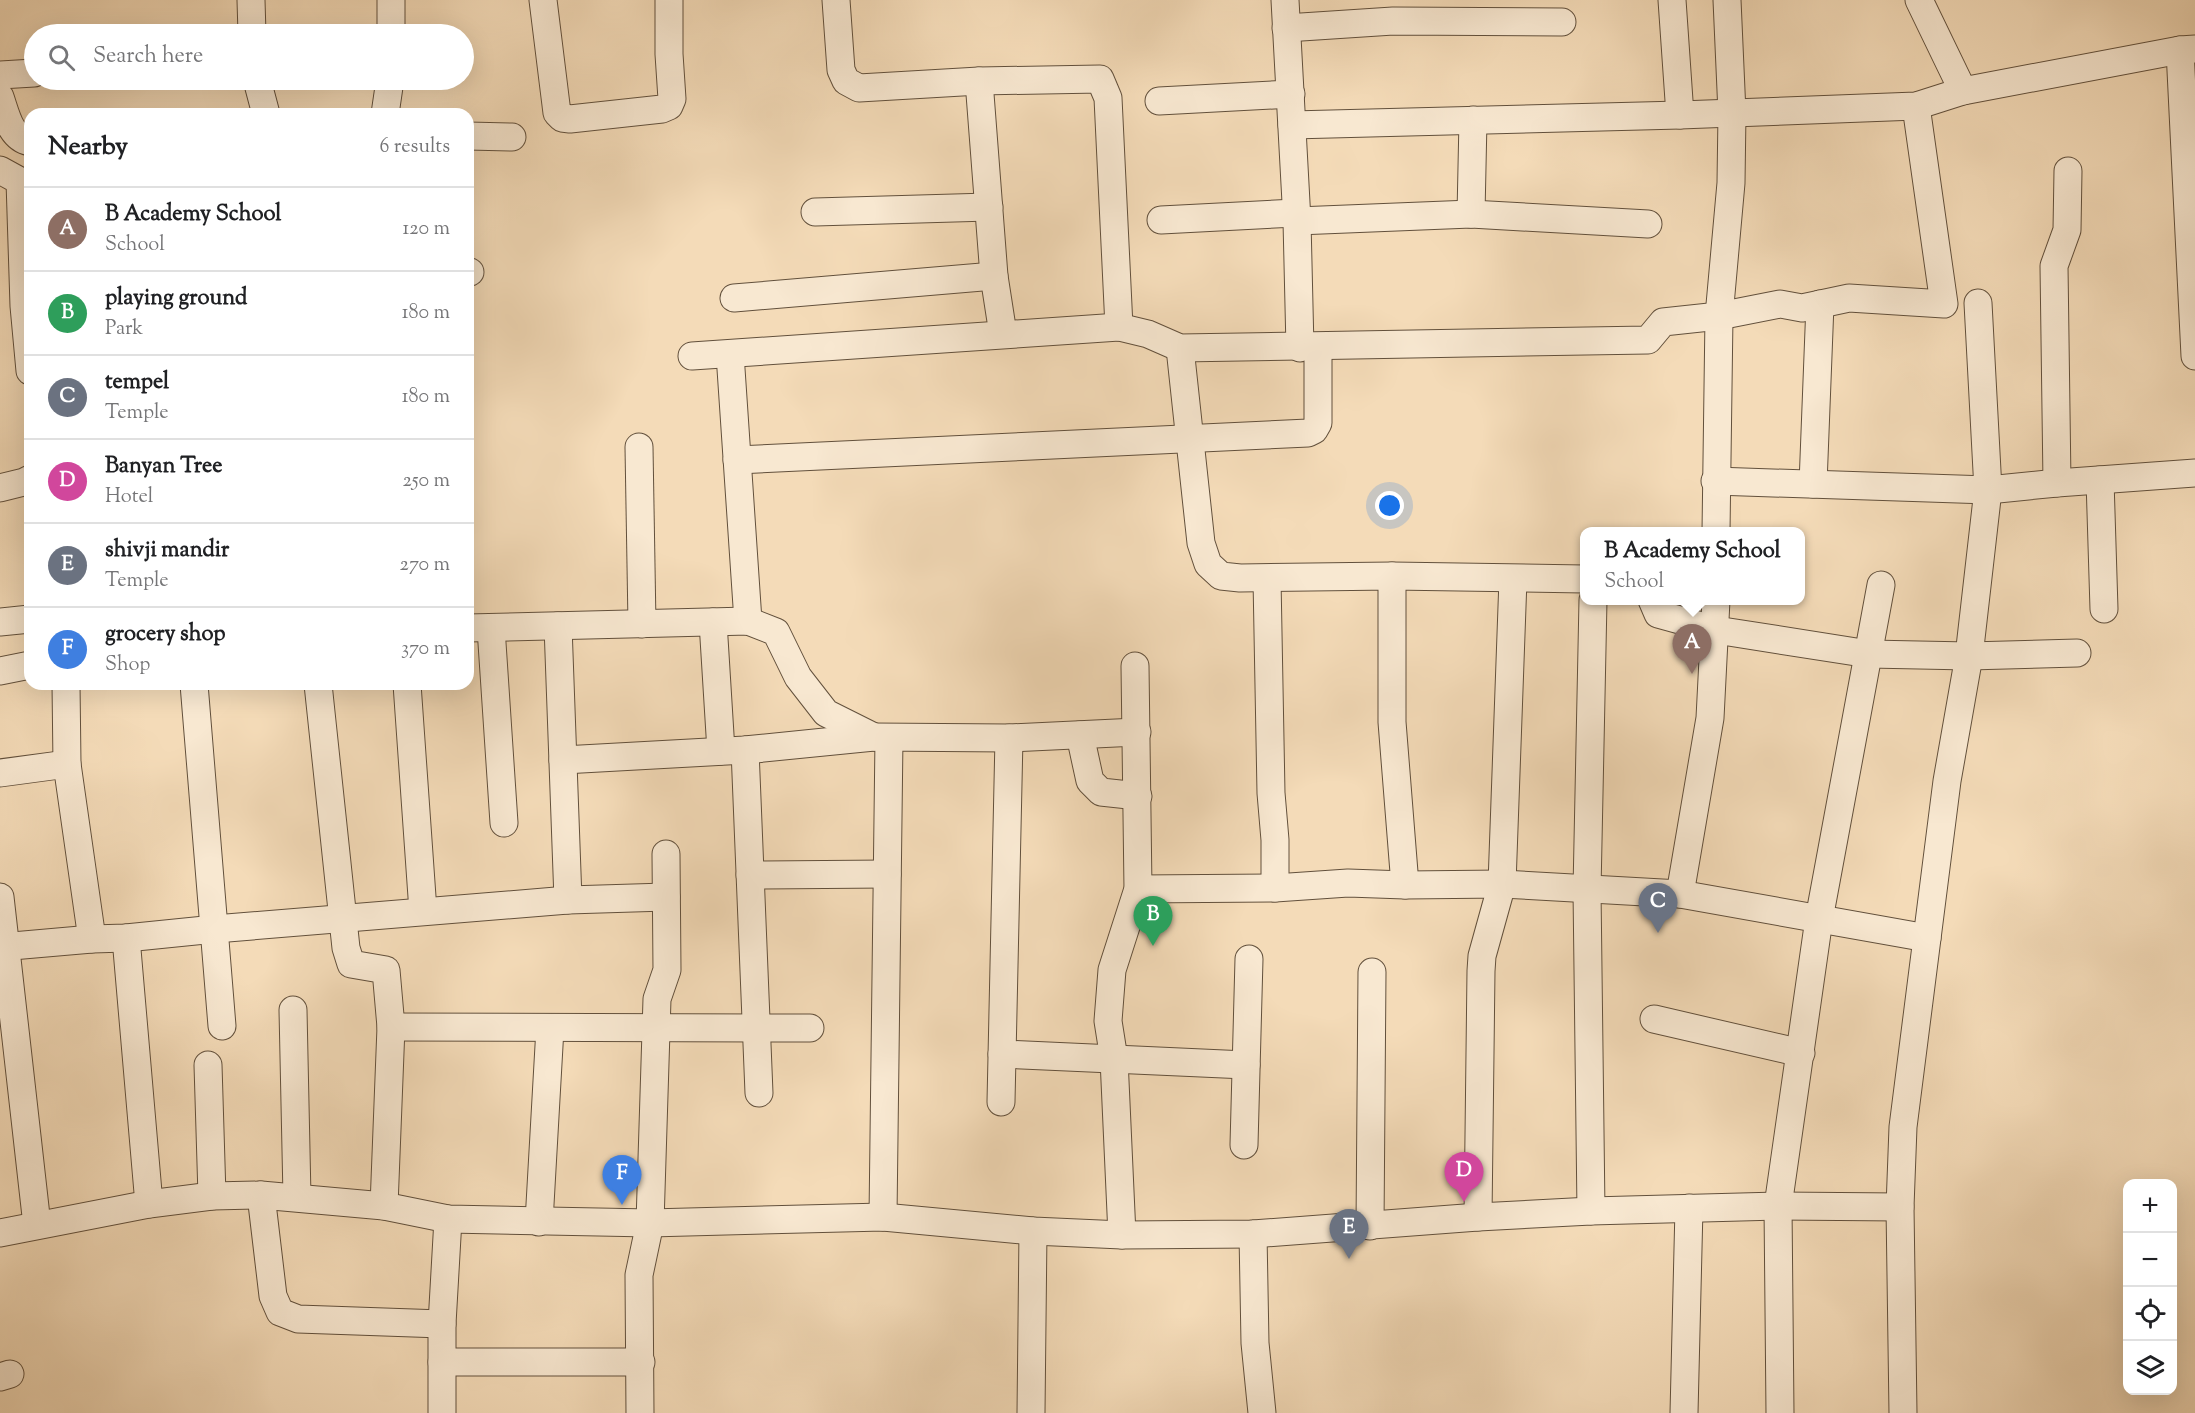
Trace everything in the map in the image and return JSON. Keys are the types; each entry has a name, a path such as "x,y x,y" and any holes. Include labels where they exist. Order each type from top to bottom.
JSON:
{"street":[{"path":"251,0 252,24"},
{"path":"391,0 391,24"},
{"path":"543,0 557,112 562,118 570,119 662,109 669,106 673,92 669,54 669,0"},
{"path":"836,0 841,70 846,81 859,88 979,81 1100,79 1108,98 1119,327"},
{"path":"737,460 1296,435 1314,430 1318,423 1297,217 1285,0"},
{"path":"1672,0 1680,115"},
{"path":"1716,527 1719,316 1731,183 1732,113 1727,0"},
{"path":"1919,0 1963,91"},
{"path":"1286,28 1393,21 1433,10 1562,22"},
{"path":"1292,125 1680,115 1916,106 1963,91 2187,50 2195,356"},
{"path":"0,75 24,74"},
{"path":"979,81 994,276 1003,334"},
{"path":"259,90 264,108"},
{"path":"386,108 389,90"},
{"path":"1159,101 1291,94"},
{"path":"0,97 9,122 17,136 24,140"},
{"path":"692,356 1119,327 1148,334 1180,348 1309,348 1648,340 1663,322 1719,316 1780,304 1802,308 1849,298 1944,304 1916,106"},
{"path":"1471,214 1473,120"},
{"path":"474,136 512,137"},
{"path":"24,151 10,176 24,306"},
{"path":"2057,483 2054,266 2067,230 2068,171"},
{"path":"815,212 989,207"},
{"path":"1161,220 1471,214 1648,224"},
{"path":"734,298 994,276"},
{"path":"1903,1413 1900,1207 1904,1126 1947,781 1969,656 1988,490 1978,303"},
{"path":"1813,484 1820,304"},
{"path":"1180,348 1201,543 1208,564 1221,576 1267,579 1392,576 1580,579"},
{"path":"730,354 748,621"},
{"path":"639,447 642,624"},
{"path":"1715,481 1988,490 2195,473"},
{"path":"2100,480 2104,609"},
{"path":"0,488 24,482"},
{"path":"1392,576 1392,722 1405,885"},
{"path":"1267,579 1270,793 1275,840 1275,888"},
{"path":"1478,1217 1481,971 1482,956 1502,884 1513,579"},
{"path":"1780,1413 1778,1206 1819,919 1881,585"},
{"path":"1591,1211 1587,890 1593,605"},
{"path":"1654,605 1658,614 1716,630 1869,654 1969,656 2077,653"},
{"path":"1680,894 1710,718 1716,605"},
{"path":"0,622 24,620"},
{"path":"504,823 479,628 748,621 776,632 798,677 826,713 882,737"},
{"path":"713,622 750,875 759,1093"},
{"path":"558,626 568,900"},
{"path":"0,670 24,666"},
{"path":"1122,1235 1114,1059 1108,1021 1112,970 1138,889 1135,666"},
{"path":"66,690 67,765 92,939"},
{"path":"195,690 222,1026"},
{"path":"319,690 346,948 351,964 386,970 391,1027 384,1206"},
{"path":"407,690 423,911"},
{"path":"563,760 733,751 882,737 1009,738 1137,732"},
{"path":"1080,735 1090,781 1095,787 1101,792 1138,796"},
{"path":"882,737 887,874 883,1217"},
{"path":"1001,1102 1009,738"},
{"path":"0,773 67,765"},
{"path":"640,1413 639,1275 650,1223 657,999 667,970 666,854"},
{"path":"750,875 887,874"},
{"path":"1138,889 1275,888 1348,883 1502,884 1680,894 1927,938"},
{"path":"0,897 2,947 37,1225"},
{"path":"2,947 568,900 666,897"},
{"path":"126,938 149,1203"},
{"path":"1244,1145 1249,959"},
{"path":"1371,1226 1372,972"},
{"path":"293,1010 297,1197"},
{"path":"1654,1019 1801,1053"},
{"path":"391,1027 810,1028"},
{"path":"538,1222 550,1028"},
{"path":"1002,1054 1246,1065"},
{"path":"208,1065 212,1196"},
{"path":"0,1233 149,1203 212,1196 261,1195 384,1206 448,1219 650,1223 883,1217 1122,1235 1253,1234 1591,1211 1778,1206 1900,1207"},
{"path":"261,1195 273,1296 280,1312 298,1319 442,1324"},
{"path":"1684,1413 1689,1208"},
{"path":"442,1413 442,1324 448,1219"},
{"path":"1031,1413 1033,1230"},
{"path":"1253,1234 1255,1343 1262,1413"},
{"path":"442,1362 641,1362"}],"place":[{"name":"B Academy School","path":"1692,674"},
{"name":"tempel","path":"1658,933"},
{"name":"playing ground","path":"1153,946"},
{"name":"Banyan Tree","path":"1464,1202"},
{"name":"grocery shop","path":"622,1205"},
{"name":"shivji mandir","path":"1349,1259"}]}
